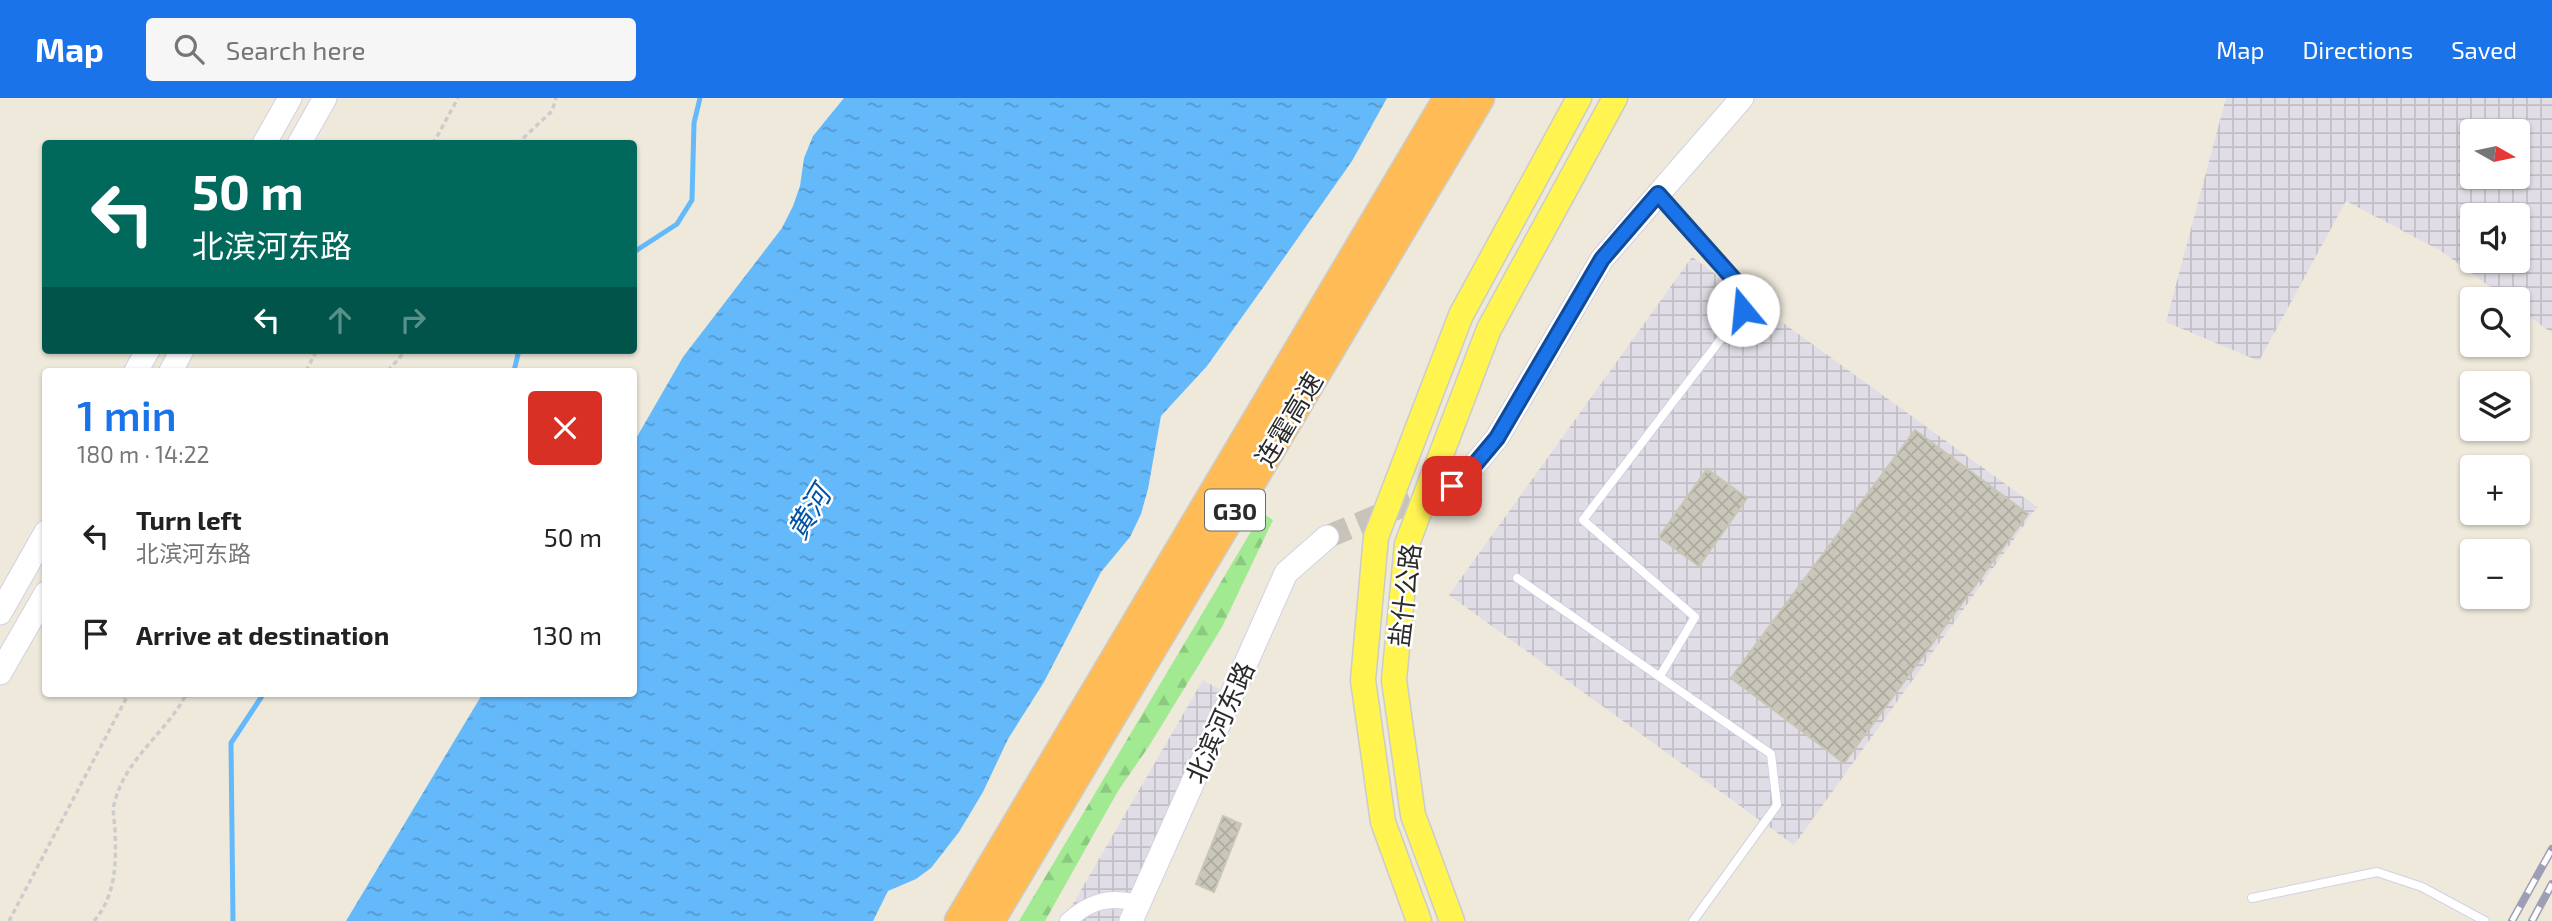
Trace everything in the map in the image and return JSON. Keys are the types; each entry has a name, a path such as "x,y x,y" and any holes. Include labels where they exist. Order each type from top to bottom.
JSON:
{"highway":[{"name":"连霍高速","path":"959,921 1448,98"},
{"name":"连霍高速","path":"990,921 1480,98"}],"main road":[{"name":"盐什公路","path":"1419,921 1382,822 1363,680 1377,537 1461,315 1580,98"},
{"name":"盐什公路","path":"1452,921 1413,815 1394,680 1407,544 1489,329 1615,98"}],"street":[{"path":"266,140 290,98"},
{"path":"301,140 325,98"},
{"path":"1452,486 1466,475 1497,438 1602,259 1742,98"},
{"name":"北滨河东路","path":"1134,912 1286,573 1327,537"},
{"path":"0,612 42,539"},
{"path":"0,673 42,600"},
{"path":"1069,921 1082,909 1100,901 1119,899 1134,912"}],"lane":[{"path":"1658,194 1746,293 1743,310 1583,520 1695,617 1660,677"},
{"path":"1517,578 1771,754 1777,805 1693,921"},
{"path":"2252,898 2377,872 2422,887 2485,921"}],"path":[{"path":"435,140 458,98"},
{"path":"521,140 552,111 556,98"},
{"path":"390,368 402,354"},
{"path":"9,921 127,697"},
{"path":"94,921 105,908 113,887 116,862 113,804 122,779 184,697"}],"shaded area":[{"path":"2226,98 2552,98 2552,333 2530,317 2530,287 2490,287 2471,273 2530,273 2530,203 2460,203 2460,265 2441,251 2346,201 2259,361 2166,322"},
{"path":"1692,257 2037,507 1794,845 1449,595"},
{"path":"1203,680 1237,700 1133,921 1063,921"}],"green space":[{"path":"1262,513 1273,520 1222,627 1118,791 1045,921 1019,921"}],"water":[{"name":"黄河","path":"844,98 1387,98 1352,161 1262,289 1207,366 1161,416 1148,489 1141,514 1130,537 1101,572 1044,682 1008,739 983,792 959,832 931,868 916,879 888,891 873,921 346,921 481,697 637,697 637,437 683,357 782,228 800,186 804,158 813,136"}],"building":[{"path":"1915,430 2028,514 1844,763 1731,678"},
{"path":"1707,469 1747,498 1699,566 1659,537"},
{"path":"1223,816 1241,824 1214,892 1196,884"}],"waterway":[{"path":"637,250 677,224 692,200 694,123 700,98"},
{"path":"515,368 518,354"},
{"path":"233,921 231,743 261,697"}],"tunnel":[{"path":"1327,537 1436,492"}],"railway":[{"path":"2512,921 2552,849"},
{"path":"2532,921 2552,884"}],"route":[{"path":"1452,486 1466,475 1497,438 1602,259 1658,194 1746,293 1743,310"}]}
